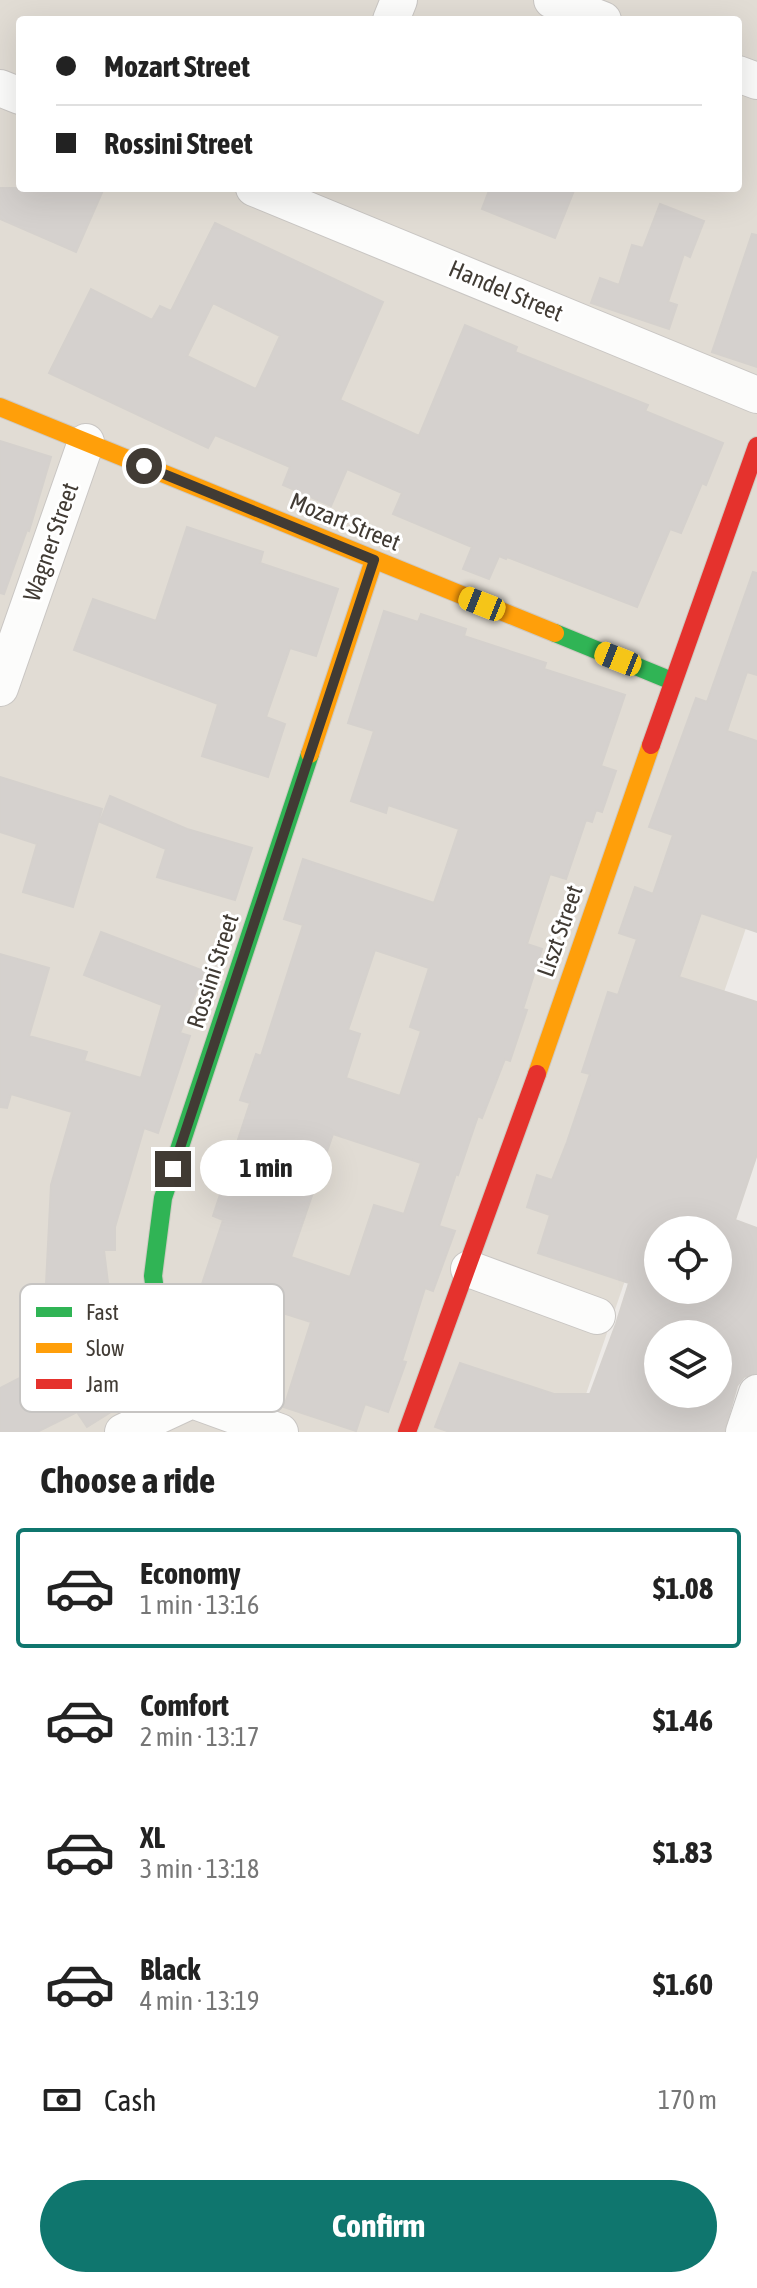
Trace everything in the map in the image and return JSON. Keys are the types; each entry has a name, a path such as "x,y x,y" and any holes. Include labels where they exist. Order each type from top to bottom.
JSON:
{"street":[{"path":"552,0 593,16"},
{"name":"Handel Street","path":"275,192 318,200 757,395"},
{"name":"Mozart Street","path":"0,407 672,681"},
{"name":"Wagner Street","path":"0,688 86,442"},
{"name":"Liszt Street","path":"407,1432 469,1269 672,681 757,446"},
{"name":"Rossini Street","path":"154,1284 163,1198 374,560"},
{"path":"469,1269 597,1316"},
{"path":"744,1432 757,1393"},
{"path":"123,1432 166,1412"},
{"path":"225,1412 280,1432"}],"shaded area":[{"path":"0,0 757,0 757,896 647,1216 644,1216 644,1225 573,1432 0,1432"}],"building":[{"path":"0,188 16,188 16,192 102,192 76,252 0,219"},
{"path":"488,192 573,192 555,238 482,209"},
{"path":"660,204 704,221 690,257 684,254 668,302 677,305 669,329 591,303 600,278 619,285 632,245 643,248"},
{"path":"215,223 383,302 340,400 419,436 465,325 517,347 515,352 648,405 645,411 723,443 681,533 670,529 637,607 507,557 499,556 489,579 463,569 472,547 393,514 402,493 347,469 331,506 283,485 290,467 215,435 208,448 49,373 91,289 152,320 160,306 171,311","holes":["213,303 280,336 256,389 187,356"]},
{"path":"752,234 757,235 757,367 712,352"},
{"path":"0,441 51,457 29,531 4,594 0,593"},
{"path":"187,527 263,552 260,563 338,589 316,656 290,648 266,717 285,724 268,777 202,756 218,704 74,650 93,599 156,621"},
{"path":"753,572 757,573 757,675 747,672 727,731 757,741 757,932 701,913 679,977 757,1002 757,1154 735,1220 757,1228 757,1373 744,1377 737,1386 732,1404 732,1320 644,1320 644,1408 731,1408 724,1432 450,1432 435,1427 460,1363 554,1394 590,1394 616,1324 629,1283 538,1253 550,1215 527,1207 537,1175 552,1180 590,1074 582,1072 608,992 618,995 637,939 619,933 635,887 653,894 673,835 649,827 696,698 707,702"},
{"path":"384,611 418,622 421,614 466,629 464,636 546,663 544,669 625,695 601,766 616,771 602,812 596,810 592,822 586,820 566,879 550,874 527,944 542,949 523,1009 527,1010 510,1061 505,1059 482,1118 478,1116 439,1226 455,1231 433,1291 425,1288 402,1361 406,1362 388,1412 365,1404 356,1431 284,1407 311,1322 284,1313 284,1284 202,1284 223,1220 213,1216 250,1103 240,1100 256,1054 261,1056 303,925 284,919 303,859 434,903 459,829 388,805 386,813 351,801 374,731 348,723","holes":["375,950 429,968 410,1027 421,1031 400,1096 346,1078 360,1034 348,1030","333,1134 421,1163 404,1214 374,1205 350,1277 291,1257"]},
{"path":"0,777 102,809 73,907 23,892 37,844 0,832"},
{"path":"110,796 187,829 252,848 235,900 157,877 166,849 100,822"},
{"path":"101,932 204,971 180,1033 190,1036 158,1133 144,1128 115,1227 115,1250 104,1250 108,1284 46,1284 51,1185 72,1112 11,1094 7,1108 0,1107 0,954 49,968 29,1036 87,1052 84,1061 141,1078 162,1005 84,975"},
{"path":"20,1378 20,1412 77,1412 37,1432 0,1432 0,1388"},
{"path":"77,1412 111,1412 87,1427"}],"traffic: fast":[{"path":"555,633 672,681"},
{"path":"154,1284 163,1198 310,754"}],"traffic: slow":[{"path":"0,407 555,633"},
{"path":"310,754 374,560"},
{"path":"537,1074 651,745"}],"traffic: jam":[{"path":"651,745 757,446"},
{"path":"407,1432 537,1074"}],"route":[{"path":"144,466 374,560 173,1169"}]}
